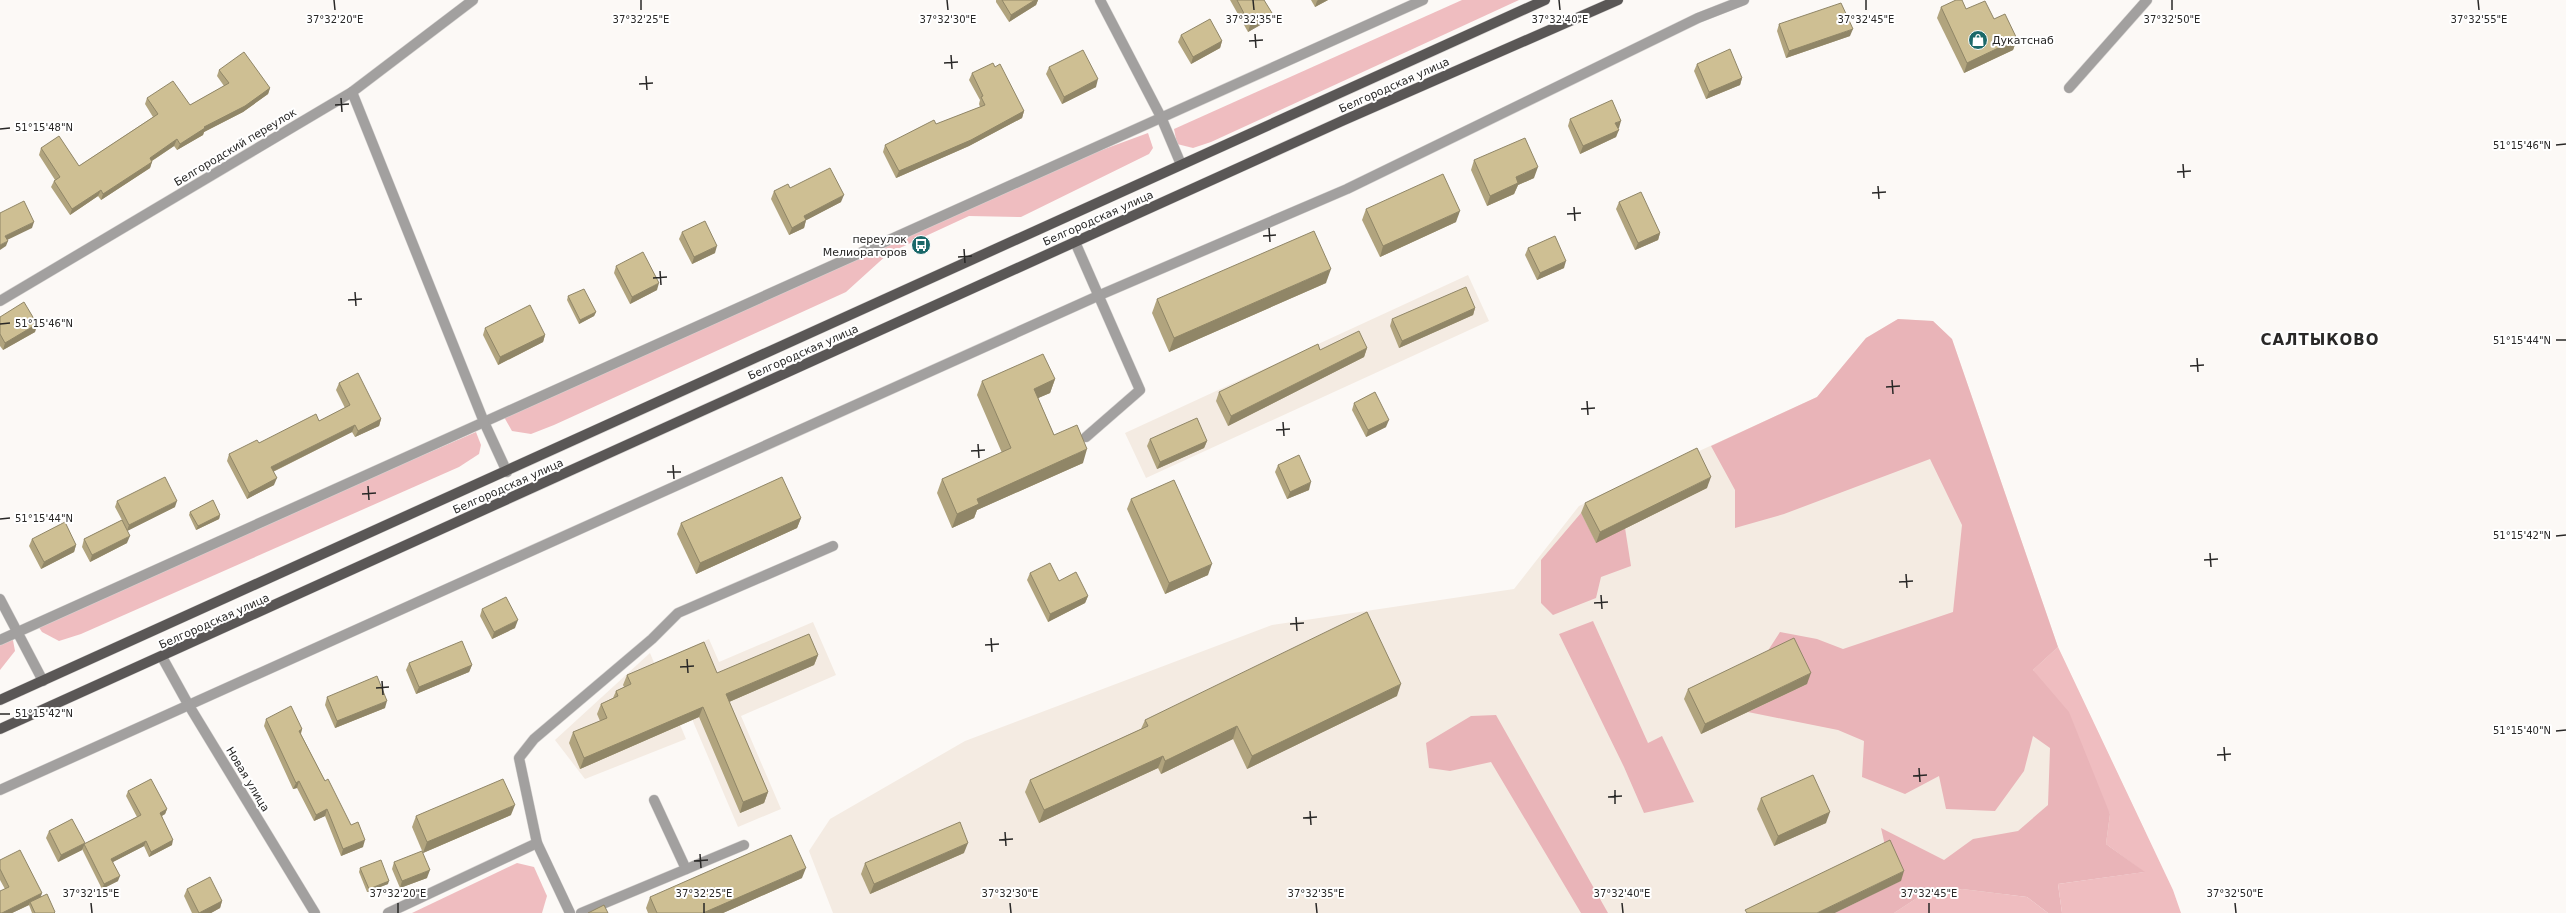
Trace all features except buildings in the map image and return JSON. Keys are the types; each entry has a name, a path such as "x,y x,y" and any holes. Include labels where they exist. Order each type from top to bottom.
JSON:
{"main road":[{"name":"Белгородская улица","path":"0,700 507,472 1180,162 1545,0"},
{"name":"Белгородская улица","path":"0,729 162,657 1075,242 1618,0"}],"street":[{"name":"Белгородский переулок","path":"0,301 352,92 473,0"},
{"path":"1100,0 1161,117 1180,162"},
{"path":"0,640 1423,0"},
{"path":"0,790 188,704 1100,295 1347,189 1698,18 1744,0"},
{"path":"2069,88 2147,0"},
{"path":"352,92 484,422 507,472"},
{"path":"1075,242 1100,295 1140,390 1086,437"},
{"path":"570,913 537,843 519,758 534,739 652,639 678,613 833,546"},
{"path":"0,599 19,632 43,681"},
{"name":"Новая улица","path":"162,657 188,704 315,913"},
{"path":"654,800 686,869"},
{"path":"388,913 537,843"},
{"path":"581,913 744,845"}],"shaded area":[{"path":"1462,0 1519,0 1211,142 1193,148 1177,144 1174,129"},
{"path":"1148,133 1153,148 1149,154 1021,217 969,216 889,253 846,292 554,425 531,434 512,431 504,417 1031,176"},
{"path":"1468,275 1489,321 1146,478 1125,433"},
{"path":"1898,319 1933,321 1952,339 2058,647 2144,829 1967,913 833,913 809,851 830,819 965,741 1272,625 1514,589 1579,506 1817,397 1866,338"},
{"path":"1898,319 1933,321 1952,339 2058,647 2033,670 2069,712 2110,814 2106,844 2145,872 2058,884 2062,913 2048,913 2027,897 1962,889 1917,898 1894,913 1835,913 1900,881 1886,850 1881,828 1944,860 1973,839 2018,831 2048,805 2050,748 2033,736 2024,771 1995,811 1946,809 1939,776 1905,794 1862,777 1864,741 1838,730 1748,712 1807,684 1760,663 1780,632 1817,639 1843,649 1953,612 1962,525 1930,459 1784,514 1735,528 1735,490 1711,446 1817,397 1866,338"},
{"path":"476,432 481,445 479,454 459,467 81,634 59,641 42,632 36,623"},
{"path":"1581,513 1596,542 1625,528 1631,566 1601,577 1596,598 1553,615 1541,603 1541,560"},
{"path":"1593,621 1648,743 1662,736 1694,802 1644,813 1624,767 1559,634"},
{"path":"813,622 836,675 741,716 781,809 738,827 666,658 709,639 719,662"},
{"path":"12,635 15,651 0,670 0,640"},
{"path":"2058,647 2173,890 2181,913 2062,913 2058,884 2144,872 2106,844 2110,814 2033,670"},
{"path":"650,653 686,739 585,779 555,740"},
{"path":"1496,715 1608,913 1581,913 1491,762 1450,771 1429,768 1426,743 1471,716"},
{"path":"517,863 534,867 547,896 542,913 412,913"},
{"path":"1962,889 2027,897 2048,913 1894,913 1917,898"}],"place":[{"name":"Дукатснаб","path":"1978,40"},
{"name":"переулок Мелиораторов","path":"921,245"}],"district":[{"name":"САЛТЫКОВО","path":"2320,340"}]}
